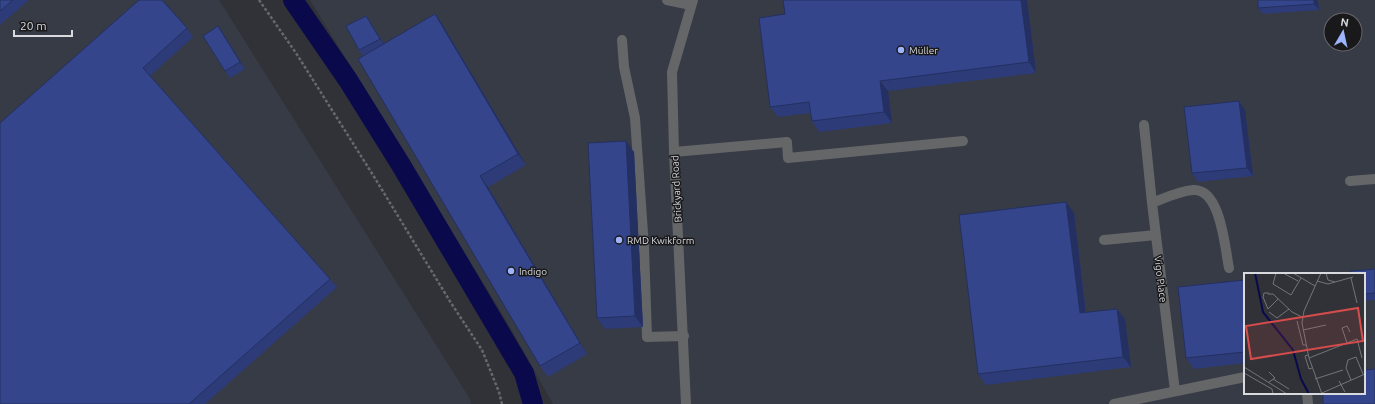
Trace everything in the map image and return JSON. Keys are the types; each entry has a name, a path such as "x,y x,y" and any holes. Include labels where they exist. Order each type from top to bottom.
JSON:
{"street":[{"path":"667,0 692,3"},
{"name":"Brickyard Road","path":"686,404 684,336 674,152 672,72 692,3"},
{"path":"622,40 624,67 635,118 644,247 647,337 684,336"},
{"name":"Vigo Place","path":"1144,125 1175,391"},
{"path":"674,152 787,142 788,158 963,141"},
{"path":"1350,181 1375,179"},
{"path":"1152,203 1185,191 1200,190 1208,197 1216,208 1220,220 1229,268"},
{"path":"1104,240 1156,234"},
{"path":"1114,404 1244,377"},
{"path":"1307,394 1308,404"}],"path":[{"path":"259,0 300,59 482,350 499,392 502,404"}],"shaded area":[{"path":"0,0 219,0 470,399 471,404 0,404"},
{"path":"310,0 1375,0 1375,404 553,404 506,320"}],"building":[{"path":"0,0 13,0 0,11"},
{"path":"139,0 162,0 187,28 143,68 330,279 189,404 0,404 0,123"},
{"name":"Müller","path":"783,0 1021,0 1029,62 880,81 884,112 812,121 809,102 770,107 759,18 785,14"},
{"path":"1258,0 1314,0 1314,4 1258,8"},
{"name":"Indigo","path":"435,14 518,154 480,176 580,343 540,366 358,59"},
{"path":"366,16 380,39 359,50 346,26"},
{"path":"218,26 240,62 225,71 203,36"},
{"path":"1239,101 1247,168 1192,173 1184,107"},
{"name":"RMD Kwikform","path":"626,141 635,316 597,318 588,143"},
{"path":"1066,202 1080,313 1117,309 1123,357 978,374 959,215"},
{"path":"1375,269 1375,293 1365,294 1365,273 1351,273 1351,271"},
{"path":"1244,280 1244,352 1186,358 1178,287"},
{"path":"1375,369 1375,404 1323,404 1323,394 1365,394 1365,370"}],"waterway":[{"path":"293,0 348,80 401,165 524,373 533,404"}],"place":[{"name":"Müller","path":"901,50"},
{"name":"RMD Kwikform","path":"619,240"},
{"name":"Indigo","path":"511,271"}]}
